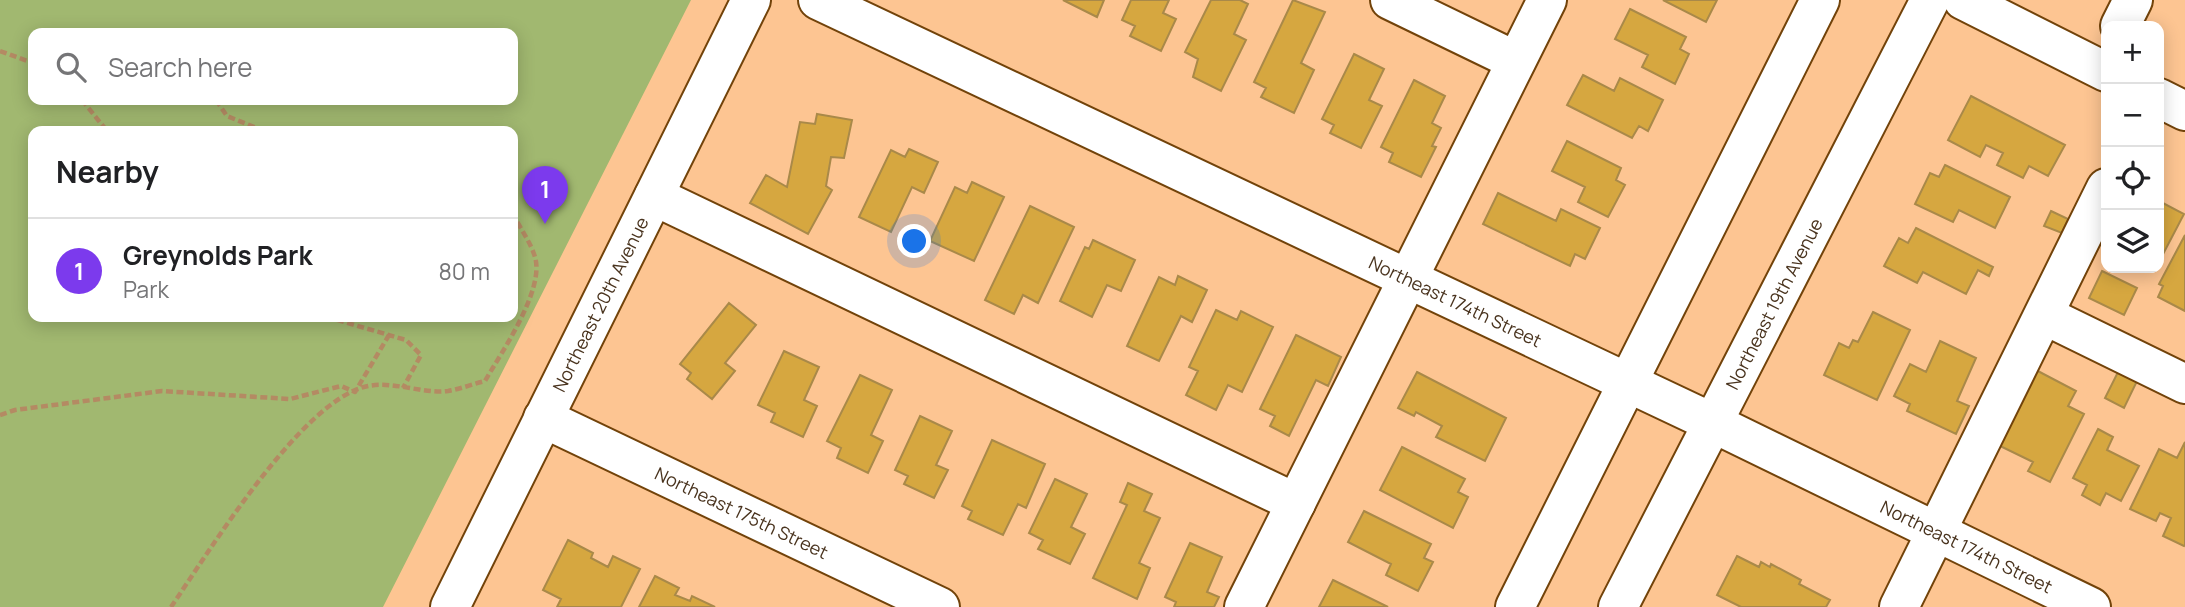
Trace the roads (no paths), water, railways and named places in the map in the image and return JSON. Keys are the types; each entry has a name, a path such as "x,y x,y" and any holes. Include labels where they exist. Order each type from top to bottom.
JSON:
{"street":[{"name":"Northeast 20th Avenue","path":"450,607 751,0"},
{"name":"Northeast 174th Street","path":"818,0 1711,422 2091,607"},
{"path":"1390,0 1516,61"},
{"path":"1244,607 1547,0"},
{"path":"1515,607 1820,0"},
{"name":"Northeast 19th Avenue","path":"1618,607 1930,0"},
{"path":"1963,0 2101,62"},
{"path":"2122,21 2133,0"},
{"path":"2164,100 2185,111"},
{"path":"654,196 1296,503"},
{"path":"1899,607 2101,198"},
{"path":"2043,315 2185,384"},
{"name":"Northeast 175th Street","path":"543,418 940,607"}],"place":[{"name":"Greynolds Park","path":"545,224"}]}
